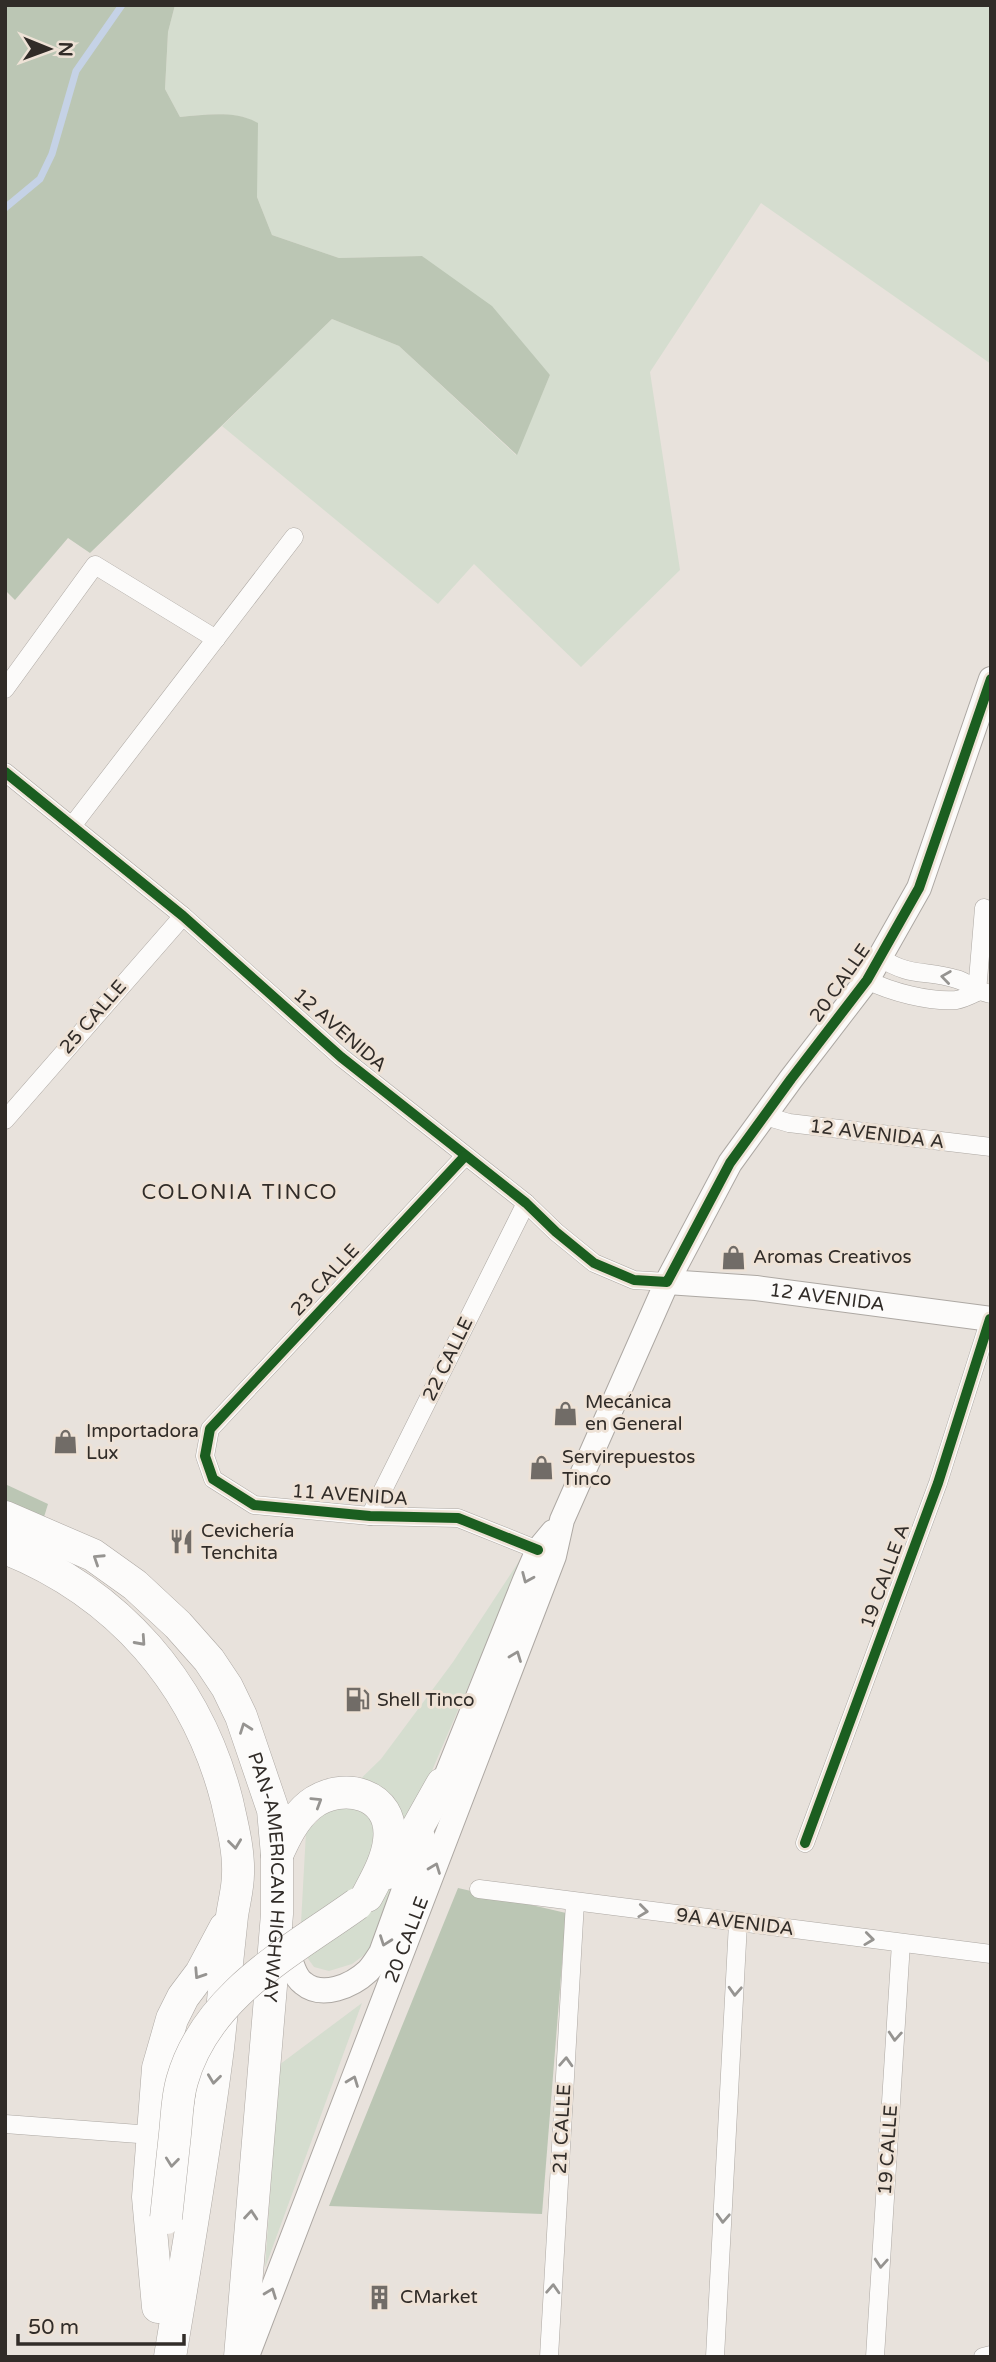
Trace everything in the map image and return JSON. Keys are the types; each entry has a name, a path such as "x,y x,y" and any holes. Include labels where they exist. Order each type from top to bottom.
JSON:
{"highway":[{"name":"PAN-AMERICAN HIGHWAY","path":"5,1517 93,1555 125,1577 178,1625 209,1660 227,1687 241,1716 272,1810 277,1855 276,1914 240,2357"},
{"name":"PAN-AMERICAN HIGHWAY","path":"5,1548 73,1581 139,1637 178,1685 206,1739 221,1778 231,1820 238,1871 207,2131 168,2357"},
{"path":"158,2308 178,2098 187,2064 195,2047 220,2008 233,1995 362,1900 383,1880 406,1848 442,1784"},
{"path":"277,1855 296,1820 311,1804 343,1791 365,1796 381,1808 390,1828 390,1840 383,1863 362,1900"},
{"path":"168,2357 158,2308 148,2197 158,2068 172,2019 183,1997 201,1973 232,1914"}],"main road":[{"name":"20 CALLE","path":"247,2357 549,1569 562,1520 667,1282 730,1163 867,981 919,888 991,680"},
{"name":"12 AVENIDA","path":"667,1282 756,1288 990,1319"},
{"name":"20 CALLE","path":"276,1914 296,1975 303,1984 328,1991 343,1987 370,1970 381,1953 442,1784 538,1550 562,1520"}],"street":[{"path":"72,826 294,537"},
{"path":"5,688 95,565 216,639"},
{"name":"12 AVENIDA","path":"5,772 183,916 341,1057 526,1203 594,1263 635,1280 667,1282"},
{"path":"984,908 984,993"},
{"name":"25 CALLE","path":"5,1120 183,916"},
{"path":"881,958 910,972 958,979 984,993"},
{"path":"867,981 888,990 957,1000 984,993"},
{"name":"12 AVENIDA A","path":"765,1116 789,1123 991,1147"},
{"name":"23 CALLE","path":"209,1429 465,1156"},
{"name":"22 CALLE","path":"370,1516 526,1203"},
{"name":"19 CALLE A","path":"805,1843 938,1483 990,1319"},
{"name":"11 AVENIDA","path":"209,1429 205,1456 213,1479 254,1505 370,1516 458,1518 538,1550"},
{"name":"9A AVENIDA","path":"479,1889 991,1954"},
{"name":"21 CALLE","path":"548,2357 575,1902"},
{"path":"715,2357 738,1923"},
{"name":"19 CALLE","path":"875,2357 901,1943"},
{"path":"5,2124 152,2135"},
{"path":"983,2357 991,2355"}],"shaded area":[{"path":"175,5 991,5 991,364 761,203 650,372 680,570 581,667 474,564 438,604 222,426 332,319 399,346 516,455 550,375 422,256 339,258 272,235 257,197 257,123 230,115 180,117 165,89 168,32"},
{"path":"527,1549 428,1780 392,1850 353,1888 301,1923 306,1832 381,1759 453,1662"},
{"path":"414,1853 375,1947 352,1964 329,1971 314,1967 304,1953"},
{"path":"362,2003 265,2268 279,2065"}],"green space":[{"path":"5,5 175,5 168,32 165,89 180,117 230,115 258,123 257,197 272,235 339,258 422,256 492,306 550,375 517,455 399,346 332,319 90,553 68,538 15,600 5,590"},
{"path":"5,1484 48,1504 44,1517 5,1501"},
{"path":"458,1888 566,1913 542,2214 329,2206"}],"waterway":[{"path":"5,208 40,179 52,154 76,71 122,5"}],"cycle path":[{"path":"5,772 183,916 341,1057 526,1203 594,1263 634,1280 667,1282 730,1163 867,980 919,888 991,679"},
{"path":"465,1156 210,1429 205,1456 213,1479 254,1505 370,1516 458,1518 538,1550"},
{"path":"805,1843 938,1483 990,1319"}],"place":[{"name":"Aromas Creativos","path":"733,1257"},
{"name":"Mecánica en General","path":"565,1413"},
{"name":"Importadora Lux","path":"66,1442"},
{"name":"Servirepuestos Tinco","path":"542,1468"},
{"name":"Cevichería Tenchita","path":"181,1542"},
{"name":"Shell Tinco","path":"357,1700"},
{"name":"CMarket","path":"380,2297"}],"district":[{"name":"COLONIA TINCO","path":"240,1192"}]}
